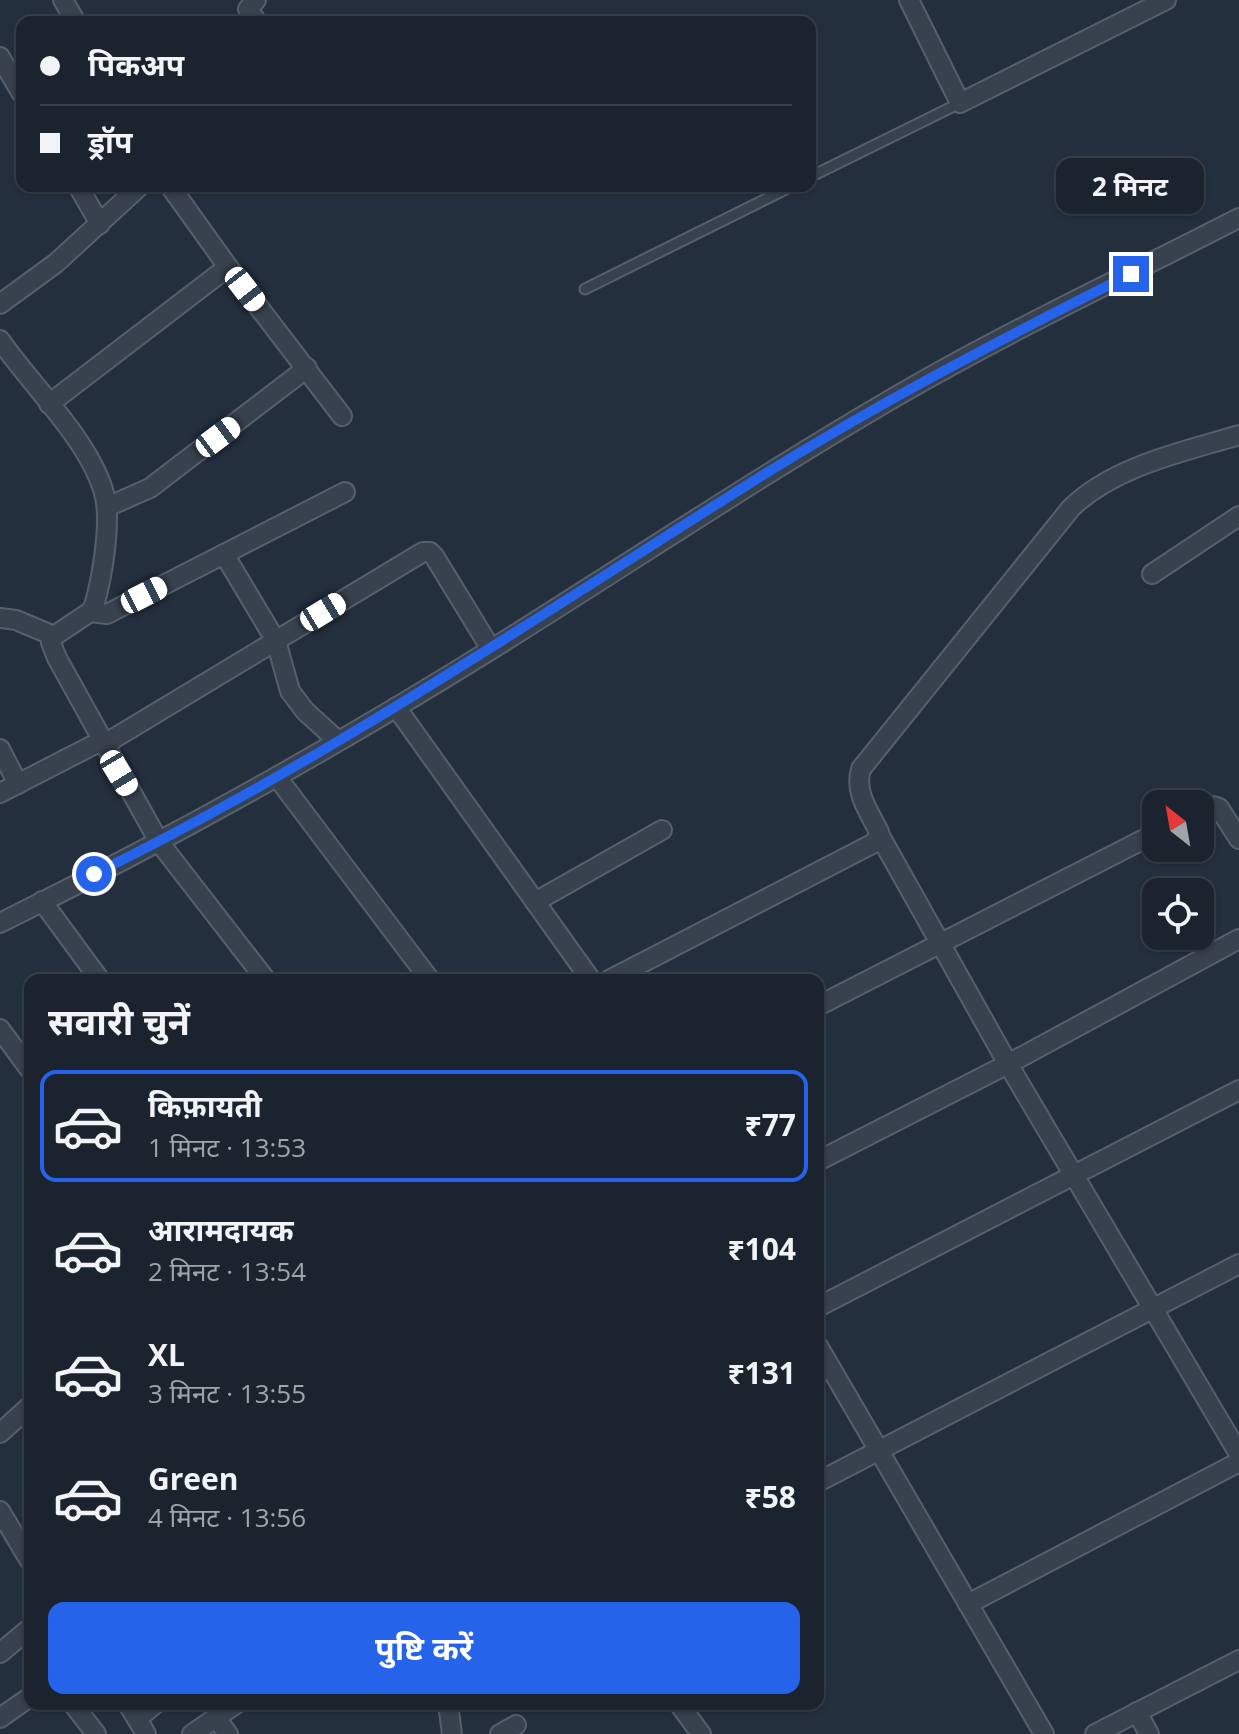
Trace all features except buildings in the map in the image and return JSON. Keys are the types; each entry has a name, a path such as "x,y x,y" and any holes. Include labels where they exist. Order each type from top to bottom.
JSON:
{"street":[{"path":"253,16 248,9 256,0"},
{"path":"909,0 960,103 1166,0"},
{"path":"0,57 16,84"},
{"path":"81,192 100,224"},
{"path":"0,304 56,263 134,192"},
{"path":"174,192 342,416"},
{"path":"0,923 159,842 277,777 491,649 746,486 902,393 1239,218"},
{"path":"49,404 228,267"},
{"path":"0,340 84,453 101,484 107,507 97,596 90,612 54,636 51,643 57,658 159,842 261,974"},
{"path":"107,507 150,488 307,368"},
{"path":"1239,435 1135,469 1095,489 1071,508 861,769 858,781 860,793 880,836 1008,1064 1239,1454"},
{"path":"90,612 107,614 226,559 345,492"},
{"path":"1152,574 1239,516"},
{"path":"0,793 102,743 418,555 430,552 491,649"},
{"path":"226,559 276,641 286,681 295,700 338,741"},
{"path":"0,618 16,620 54,636"},
{"path":"396,707 587,974"},
{"path":"0,749 18,784"},
{"path":"277,777 425,974"},
{"path":"1214,806 1219,808 1239,839"},
{"path":"535,902 662,830"},
{"path":"621,974 870,845 880,836"},
{"path":"824,1003 1142,840"},
{"path":"42,901 96,974"},
{"path":"824,1158 1008,1064 1239,939"},
{"path":"0,1029 24,1062"},
{"path":"824,1304 1239,1090"},
{"path":"824,1479 1239,1264"},
{"path":"824,1357 1044,1734"},
{"path":"0,1433 24,1411"},
{"path":"968,1604 1239,1462"},
{"path":"0,1511 24,1551"},
{"path":"0,1653 24,1633"},
{"path":"1095,1734 1239,1660"},
{"path":"0,1718 24,1701"},
{"path":"78,1710 96,1734"},
{"path":"192,1734 227,1710"},
{"path":"449,1710 452,1734"},
{"path":"683,1710 701,1734"},
{"path":"1137,1712 1149,1734"},
{"path":"216,1718 228,1734"}],"lane":[{"path":"816,174 960,103"},
{"path":"585,289 780,192"}],"route":[{"path":"94,874 204,819 396,707 746,486 902,393 1131,274"}]}
